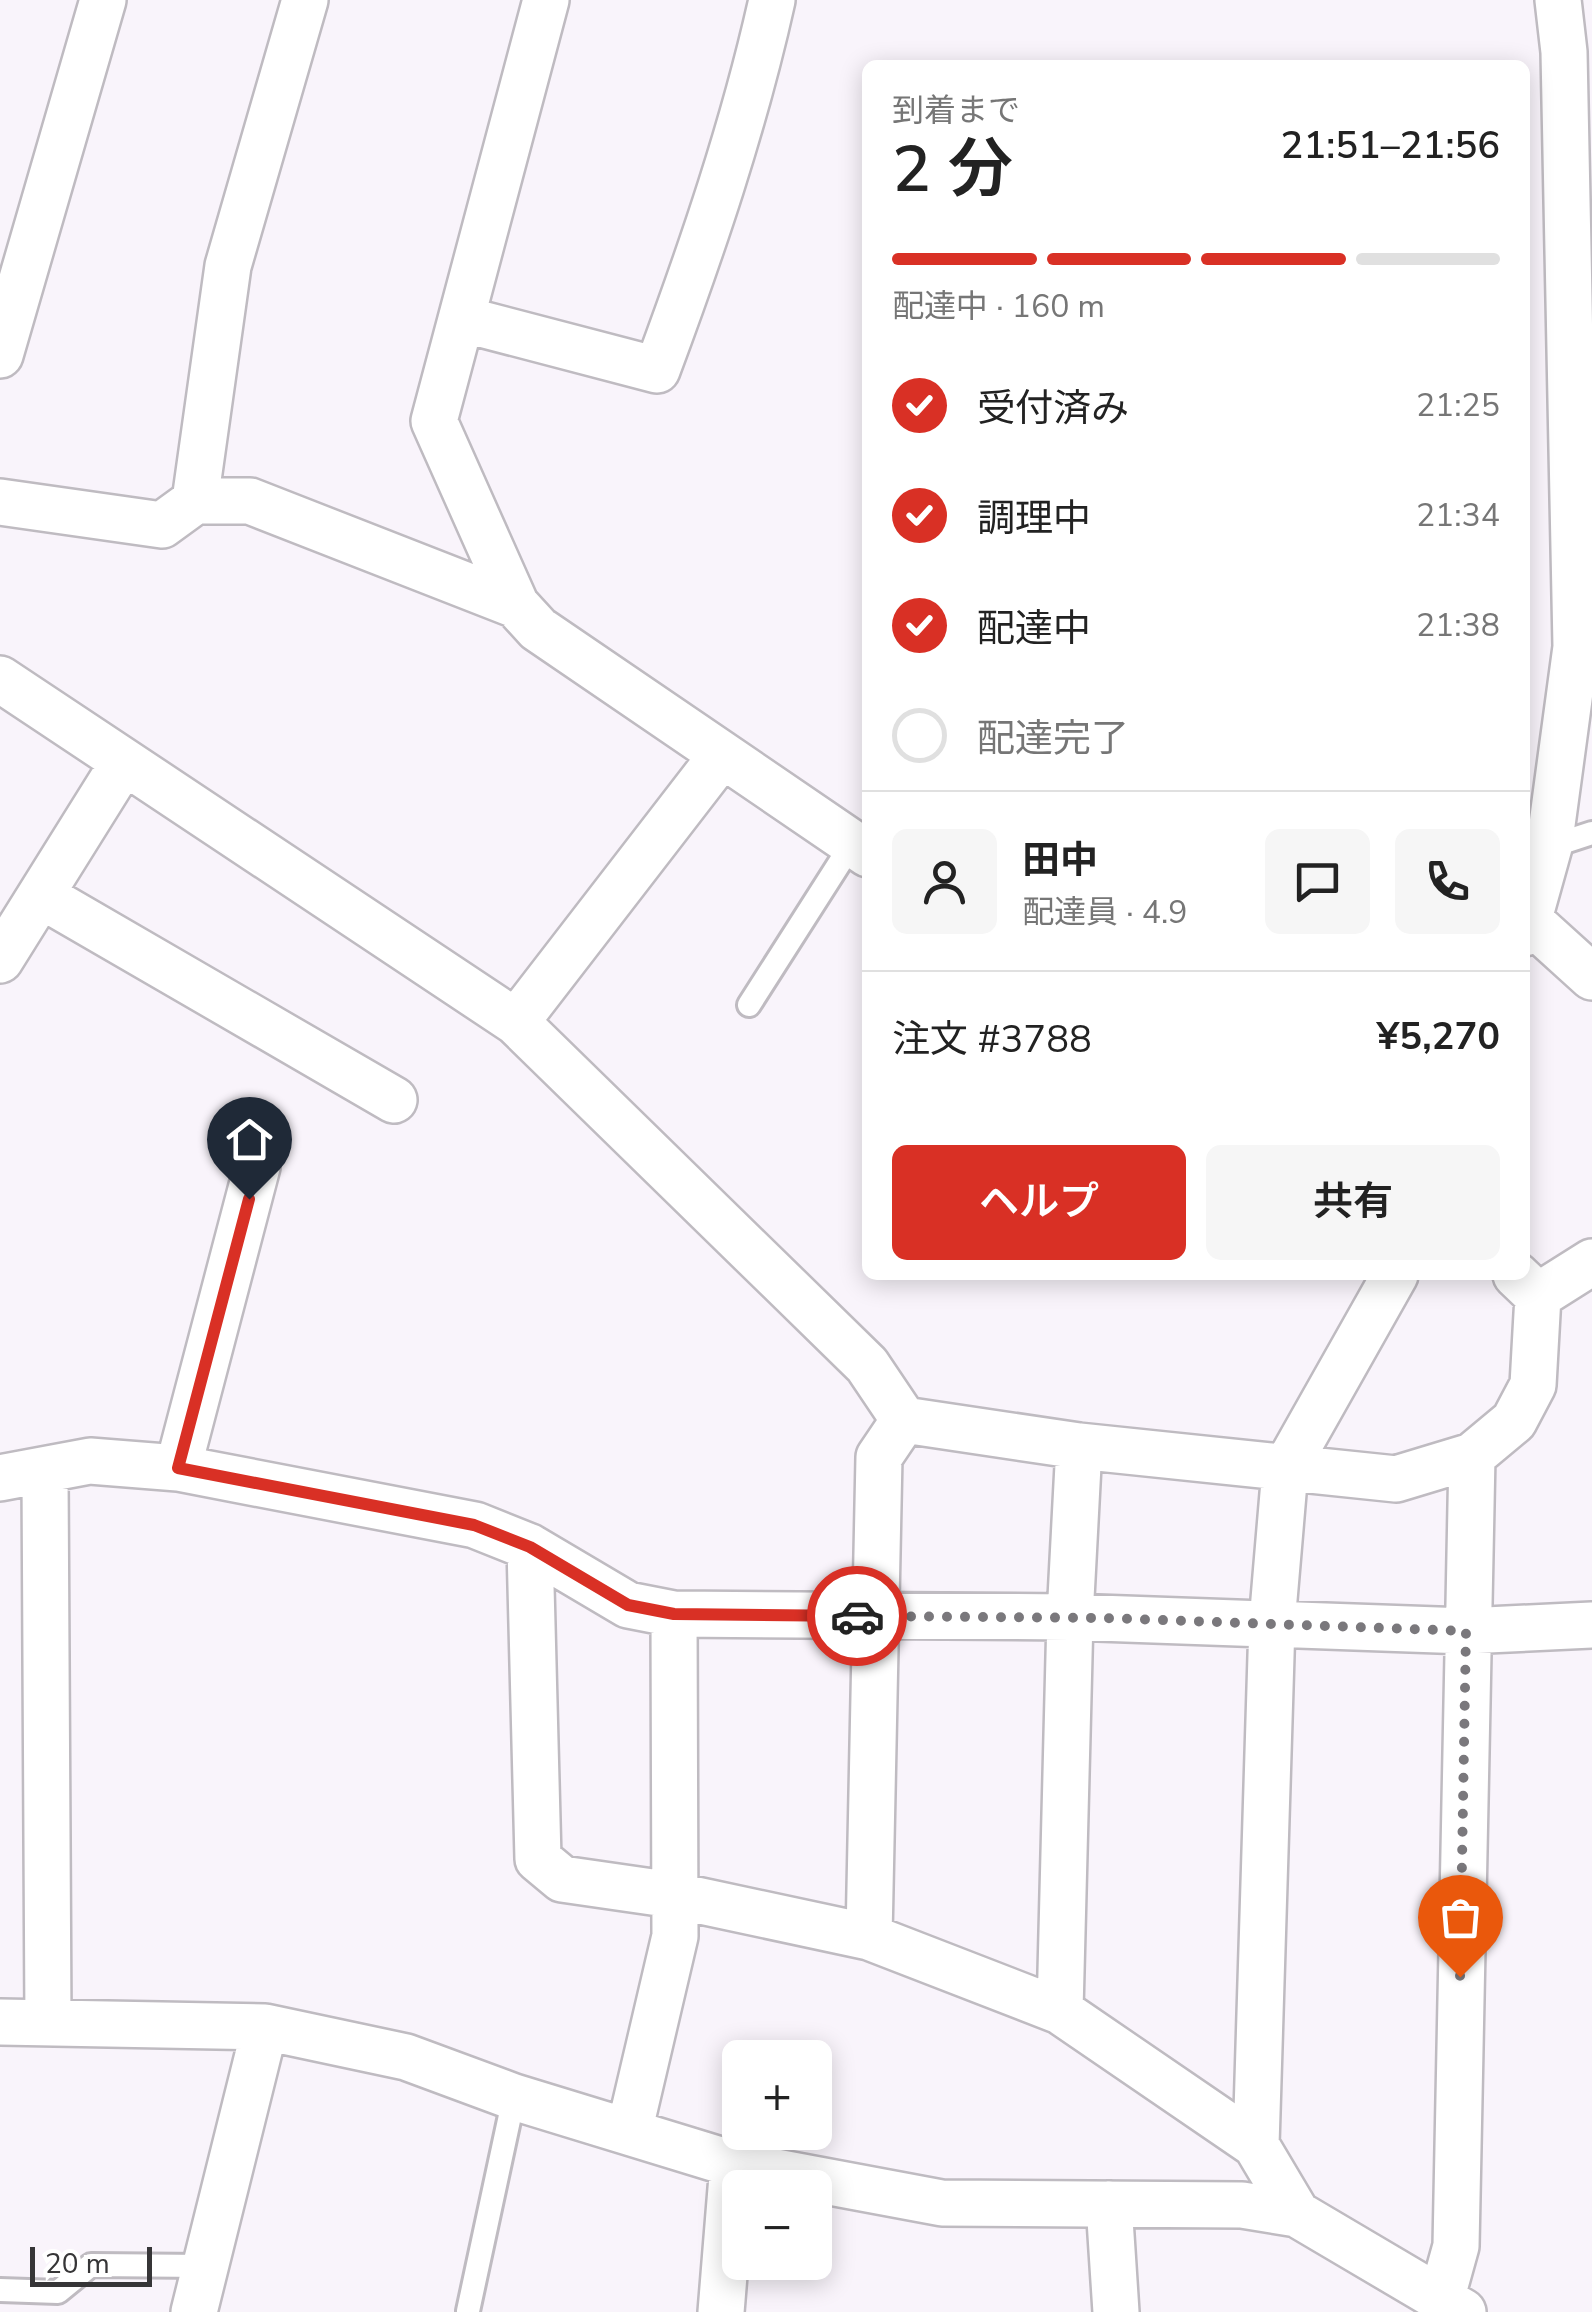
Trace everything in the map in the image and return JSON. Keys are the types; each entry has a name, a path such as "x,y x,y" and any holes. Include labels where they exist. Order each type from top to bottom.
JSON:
{"street":[{"path":"0,356 103,0"},
{"path":"195,501 228,266 305,0"},
{"path":"546,0 434,421 516,605 538,629 860,848"},
{"path":"462,319 657,370 696,265 759,58 772,0"},
{"path":"1530,917 1550,848 1576,647 1584,613 1578,50 1558,0"},
{"path":"0,502 162,525 195,501 250,501 516,605"},
{"path":"0,679 516,1022 867,1366 904,1420 1079,1446 1396,1479 1472,1456 1514,1422 1533,1385 1527,1286 1592,1262"},
{"path":"516,1022 722,755"},
{"path":"0,960 123,763"},
{"path":"42,896 394,1100"},
{"path":"1530,929 1587,964"},
{"path":"178,1468 258,1167"},
{"path":"1256,2144 1272,1622 1286,1470 1393,1280"},
{"path":"869,1937 879,1458 904,1420"},
{"path":"1060,2012 1070,1617 1079,1446"},
{"path":"0,2022 265,2028 406,2057 514,2097 733,2164 942,2203 1242,2206 1297,2214 1452,2306 1472,1456"},
{"path":"0,1478 90,1462 178,1468 474,1525 530,1547 628,1605 674,1614 1070,1617 1466,1631 1592,1625"},
{"path":"44,1473 48,2022"},
{"path":"530,1547 538,1860 562,1879 672,1895 869,1937 1060,2012 1256,2144 1297,2214"},
{"path":"629,2132 675,1936 674,1614"},
{"path":"194,2312 265,2028"},
{"path":"721,2312 733,2164"},
{"path":"1110,2204 1116,2312"}],"lane":[{"path":"1550,848 1592,833"},
{"path":"748,1006 860,848"},
{"path":"468,2310 514,2097"},
{"path":"0,2290 58,2292 90,2265 206,2266"}],"way so far":[{"path":"857,1616 1272,1622 1466,1631 1460,1977"}],"route":[{"path":"249,1199 178,1468 474,1525 530,1547 628,1605 674,1614 857,1616"}]}
